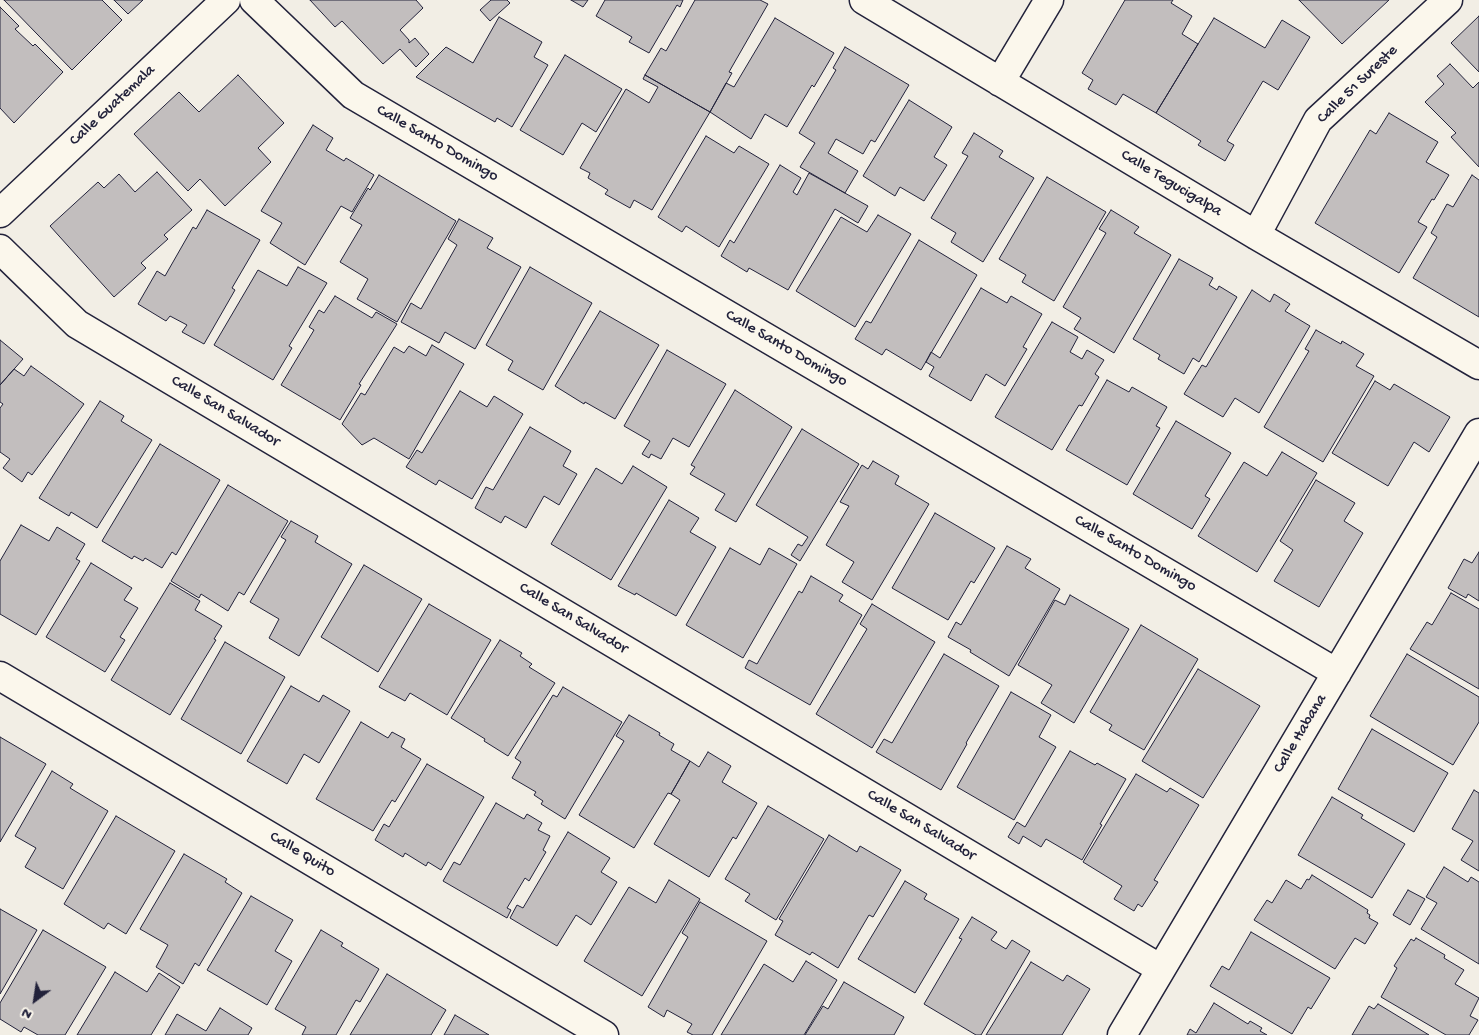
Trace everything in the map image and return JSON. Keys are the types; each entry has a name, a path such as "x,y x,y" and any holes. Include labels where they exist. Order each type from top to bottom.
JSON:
{"street":[{"name":"Calle Guatemala","path":"0,213 226,0"},
{"name":"Calle Santo Domingo","path":"254,0 353,95 1337,673"},
{"name":"Calle Tegucigalpa","path":"864,0 1256,235 1479,365"},
{"path":"1000,82 1049,0"},
{"name":"Calle 51 Sureste","path":"1256,235 1318,120 1448,0"},
{"name":"Calle San Salvador","path":"0,249 78,324 1161,968"},
{"name":"Calle Habana","path":"1122,1035 1479,433"},
{"name":"Calle Quito","path":"0,676 604,1035"}],"building":[{"path":"4,0 102,0 122,20 72,70"},
{"path":"114,0 143,0 128,14"},
{"path":"310,0 416,0 423,8 400,30 409,40 409,43 415,38 429,54 416,67 400,49 383,64 342,21 335,27"},
{"path":"491,0 507,0 510,3 490,21 480,10"},
{"path":"571,0 588,0 583,7"},
{"path":"605,0 683,0 680,7 677,5 649,53 629,42 632,37 596,16"},
{"path":"695,0 760,0 768,4 729,72 732,73 710,112 645,75 661,48 666,51"},
{"path":"1125,0 1173,0 1171,3 1192,16 1182,34 1198,44 1156,113 1123,94 1116,105 1088,89 1093,80 1082,73"},
{"path":"1299,0 1389,0 1342,44"},
{"path":"0,7 19,26 15,29 33,46 35,44 63,72 14,123 0,108"},
{"path":"1479,16 1479,72 1451,43"},
{"path":"499,17 542,42 534,57 548,65 512,127 497,118 495,122 416,77 446,47 473,63"},
{"path":"775,18 834,53 787,127 765,114 751,139 710,112 726,83 734,87"},
{"path":"1214,18 1265,48 1282,20 1310,37 1278,90 1263,81 1227,141 1234,145 1225,161 1198,145 1201,141 1156,113"},
{"path":"845,47 909,85 875,142 871,140 863,154 836,139 828,153 858,171 845,193 800,167 815,143 799,133 836,70 833,68"},
{"path":"565,55 622,89 596,132 582,123 563,155 520,130"},
{"path":"1450,64 1473,88 1479,82 1479,167 1451,137 1456,133 1425,102 1444,84 1437,76"},
{"path":"238,75 284,123 258,148 271,162 225,206 200,179 188,191 134,134 179,92 199,112"},
{"path":"645,75 710,112 652,210 634,200 630,208 605,194 608,190 588,178 590,173 580,168 626,89 649,103 658,87 643,79"},
{"path":"909,100 952,127 934,157 947,165 924,201 900,187 895,196 863,176"},
{"path":"1389,113 1438,142 1426,162 1449,175 1418,222 1427,227 1399,273 1315,223 1370,130 1376,134"},
{"path":"313,125 333,138 326,150 344,161 346,158 374,175 352,212 341,206 305,265 270,243 282,223 261,211"},
{"path":"974,133 1003,151 999,157 1034,178 983,262 951,242 956,233 931,218 968,156 962,153"},
{"path":"706,136 734,153 739,146 769,164 719,247 686,226 682,232 658,217"},
{"path":"780,165 801,178 793,192 797,195 809,173 868,206 858,223 835,209 788,290 749,268 747,272 721,256 730,240 734,243"},
{"path":"157,172 192,210 164,235 168,239 141,263 146,268 114,297 50,226 98,182 104,188 119,174 135,192"},
{"path":"379,175 456,221 397,322 357,299 368,279 340,262 362,225 350,218 368,188 370,190"},
{"path":"1472,175 1479,180 1479,317 1413,278 1437,237 1431,233 1447,204 1453,207"},
{"path":"1047,177 1106,212 1054,301 1022,282 1026,275 999,259"},
{"path":"207,210 260,240 232,288 235,290 204,344 182,332 187,325 170,316 166,321 138,304 157,271 165,276 193,227 196,229"},
{"path":"1111,210 1139,227 1134,233 1171,255 1114,353 1074,329 1081,318 1063,307 1106,233 1099,229"},
{"path":"878,215 911,234 855,327 796,291 841,217 867,232"},
{"path":"459,219 493,238 487,248 521,267 475,349 445,332 439,343 401,322 411,303 421,309 457,245 448,239"},
{"path":"919,240 977,275 921,370 886,349 882,355 855,339 866,321 871,323"},
{"path":"1179,259 1213,278 1209,285 1217,290 1219,286 1237,297 1199,362 1193,358 1184,374 1158,359 1160,355 1133,339"},
{"path":"298,267 327,283 289,346 292,348 273,380 214,345 258,270 287,286"},
{"path":"530,267 592,303 543,390 508,370 513,361 486,345"},
{"path":"981,288 1007,303 1011,296 1042,314 1023,347 1027,349 1005,386 986,374 971,401 929,376 934,367 926,362 931,352 940,358"},
{"path":"1252,290 1270,302 1274,294 1290,304 1285,311 1310,326 1259,413 1235,398 1223,417 1184,394 1202,365 1206,367"},
{"path":"335,296 372,318 376,312 397,324 359,384 361,385 340,420 281,385 314,330 309,327 319,310 324,313"},
{"path":"600,311 659,345 615,419 585,402 584,404 555,386"},
{"path":"1052,322 1078,337 1070,352 1082,359 1087,350 1104,360 1095,374 1099,377 1082,406 1079,405 1052,450 995,417"},
{"path":"1316,330 1341,344 1342,341 1364,354 1356,366 1374,376 1323,462 1264,427 1309,351 1305,349"},
{"path":"0,340 23,359 0,385"},
{"path":"432,345 464,364 409,459 374,438 362,445 342,424 361,393 365,395 394,347 404,353 409,346 426,356"},
{"path":"667,350 726,384 689,447 673,438 661,459 651,454 649,458 642,454 650,441 624,426"},
{"path":"31,366 84,404 32,475 28,472 22,482 3,468 10,459 0,452 0,408 3,404 0,402 0,385 14,369 24,376"},
{"path":"1107,380 1129,392 1132,387 1167,407 1156,426 1160,428 1127,485 1066,450"},
{"path":"1375,381 1390,390 1394,384 1450,417 1429,452 1414,442 1388,486 1332,453"},
{"path":"735,390 792,427 736,522 715,510 725,494 690,474 695,467 691,465"},
{"path":"460,391 487,407 494,396 523,414 472,499 439,480 436,485 406,467 417,450 422,453"},
{"path":"100,401 124,416 121,421 152,440 97,528 71,512 69,516 39,498"},
{"path":"1176,421 1231,453 1205,496 1210,499 1192,529 1133,494"},
{"path":"530,427 571,451 563,466 577,474 559,505 544,496 526,528 505,516 501,523 475,508 486,487 493,490"},
{"path":"802,429 859,464 800,561 791,555 798,544 802,546 808,537 756,505"},
{"path":"160,444 220,480 176,555 172,552 162,568 145,558 143,561 134,556 132,559 102,541"},
{"path":"1282,452 1317,473 1257,572 1198,536 1244,462 1267,476"},
{"path":"873,461 899,476 895,484 929,504 872,600 842,582 854,562 826,545 849,506 840,502 862,465 868,469"},
{"path":"633,466 667,487 611,580 551,544 596,468 622,484"},
{"path":"1316,480 1355,503 1344,521 1363,533 1319,607 1274,581 1293,550 1280,541"},
{"path":"228,485 288,521 244,595 239,592 228,611 201,594 199,598 171,581"},
{"path":"669,500 699,518 690,532 716,547 676,616 636,593 635,595 618,586"},
{"path":"935,513 995,548 974,583 971,581 948,620 892,588"},
{"path":"291,521 318,536 315,542 352,564 299,656 269,638 279,619 250,602 286,540 281,537"},
{"path":"21,525 49,541 57,527 85,544 76,559 80,561 36,635 0,614 0,561"},
{"path":"1007,546 1031,559 1025,568 1060,589 1009,676 948,637 956,622 961,625"},
{"path":"730,548 760,565 769,548 797,564 743,658 686,625"},
{"path":"1479,552 1479,601 1468,594 1466,598 1448,588 1464,559 1472,563"},
{"path":"91,563 132,588 124,600 138,608 120,637 125,640 105,672 46,637"},
{"path":"364,565 422,599 378,672 321,637"},
{"path":"811,576 843,595 839,601 862,615 810,705 745,668 749,660 757,664 799,591 802,593"},
{"path":"170,583 200,601 195,610 222,626 214,639 216,640 170,715 111,680"},
{"path":"1451,593 1479,609 1479,689 1410,649 1427,622 1432,625"},
{"path":"1070,595 1129,629 1074,723 1041,703 1052,685 1018,665 1055,600 1065,605"},
{"path":"429,604 491,640 447,715 410,693 405,701 379,687"},
{"path":"872,604 935,642 872,748 816,714 867,629 860,624"},
{"path":"1141,625 1198,659 1144,750 1109,730 1112,725 1090,712"},
{"path":"500,640 522,653 520,656 532,664 529,667 555,683 508,756 451,718"},
{"path":"225,642 285,677 241,754 181,719"},
{"path":"944,654 999,686 941,790 876,752 884,739 892,743"},
{"path":"1407,654 1479,697 1479,722 1453,765 1370,716"},
{"path":"1198,669 1260,706 1203,798 1142,761"},
{"path":"291,686 319,702 323,695 350,711 319,763 304,754 287,784 247,761"},
{"path":"563,687 622,722 565,819 541,804 543,801 534,795 536,792 512,778 521,762 515,758 553,695 557,697"},
{"path":"1011,692 1051,715 1039,737 1056,747 1014,820 957,787"},
{"path":"629,715 660,733 659,735 674,744 671,750 690,761 671,794 668,793 634,848 579,815 624,741 616,736"},
{"path":"361,722 388,738 392,732 405,739 401,747 421,759 395,802 392,800 373,831 316,799"},
{"path":"1372,729 1448,773 1414,832 1338,789"},
{"path":"0,737 46,764 0,842"},
{"path":"1070,751 1126,779 1082,860 1046,839 1041,847 1023,836 1019,844 1008,837 1017,822 1025,827"},
{"path":"708,752 731,766 722,782 757,803 736,839 733,837 709,877 654,844 680,800 671,794 690,761 699,767"},
{"path":"427,764 484,797 441,870 428,862 426,866 405,853 403,857 375,840 384,824 389,827"},
{"path":"52,771 73,784 70,788 108,811 63,889 25,867 36,848 15,836"},
{"path":"1136,774 1167,792 1170,788 1199,805 1154,880 1158,882 1142,907 1138,904 1134,911 1114,899 1122,886 1083,862"},
{"path":"1474,790 1479,793 1479,871 1461,860 1473,841 1452,829"},
{"path":"1332,797 1363,815 1361,818 1405,844 1372,898 1298,855"},
{"path":"496,803 524,819 527,814 542,823 538,830 550,836 543,850 546,852 529,881 525,878 507,908 511,910 507,918 443,881 454,862 460,865"},
{"path":"768,806 824,839 776,920 745,901 750,894 725,879"},
{"path":"116,816 175,851 126,934 108,923 104,929 64,904"},
{"path":"568,832 610,858 601,872 617,882 591,925 576,915 557,946 510,918 517,905 523,908"},
{"path":"829,835 857,852 860,846 901,870 873,917 869,915 838,968 812,952 810,955 775,935 783,921 779,919"},
{"path":"184,854 227,879 225,882 242,893 199,966 195,963 183,984 156,967 168,945 140,929"},
{"path":"1444,867 1468,882 1471,877 1479,882 1479,964 1421,929 1437,903 1426,897"},
{"path":"1312,875 1368,910 1369,918 1378,923 1365,944 1355,938 1335,969 1254,920 1267,900 1272,903 1286,880 1301,889"},
{"path":"669,880 700,899 642,996 584,961 629,887 656,903"},
{"path":"905,881 927,894 924,899 959,919 915,993 858,959"},
{"path":"1408,890 1425,899 1410,925 1393,915"},
{"path":"251,896 293,920 275,951 292,961 267,1005 207,970"},
{"path":"700,902 767,941 712,1035 693,1035 687,1032 692,1024 667,1010 664,1017 648,1007 688,937 682,933"},
{"path":"0,909 37,930 0,994"},
{"path":"972,917 997,932 991,940 1006,949 1012,940 1030,951 981,1035 976,1035 924,1004 962,939 959,938"},
{"path":"43,930 106,967 65,1035 38,1035 24,1027 21,1032 0,1019 0,1003"},
{"path":"321,930 343,943 341,946 379,969 360,1002 356,1000 336,1035 302,1035 306,1027 275,1009"},
{"path":"1251,932 1330,978 1311,1009 1308,1007 1292,1034 1210,986 1222,966 1229,970"},
{"path":"1416,938 1445,955 1444,958 1464,970 1455,984 1479,998 1470,1016 1478,1020 1469,1035 1446,1035 1381,997 1397,968 1394,966 1411,939 1414,941"},
{"path":"806,961 837,980 804,1035 721,1035 764,964 793,982"},
{"path":"1031,962 1063,981 1067,975 1090,989 1062,1035 986,1035"},
{"path":"115,972 147,992 159,973 180,987 151,1035 77,1035"},
{"path":"387,974 446,1010 431,1035 350,1035"},
{"path":"844,982 904,1017 894,1035 805,1035 823,1006 828,1009"},
{"path":"1214,1003 1248,1024 1250,1021 1262,1028 1260,1031 1267,1035 1187,1035 1190,1029 1196,1033"},
{"path":"1378,1004 1429,1035 1352,1035 1369,1006 1374,1009"},
{"path":"220,1008 252,1028 248,1035 165,1035 177,1014 206,1031"},
{"path":"455,1015 489,1035 444,1035"}]}
